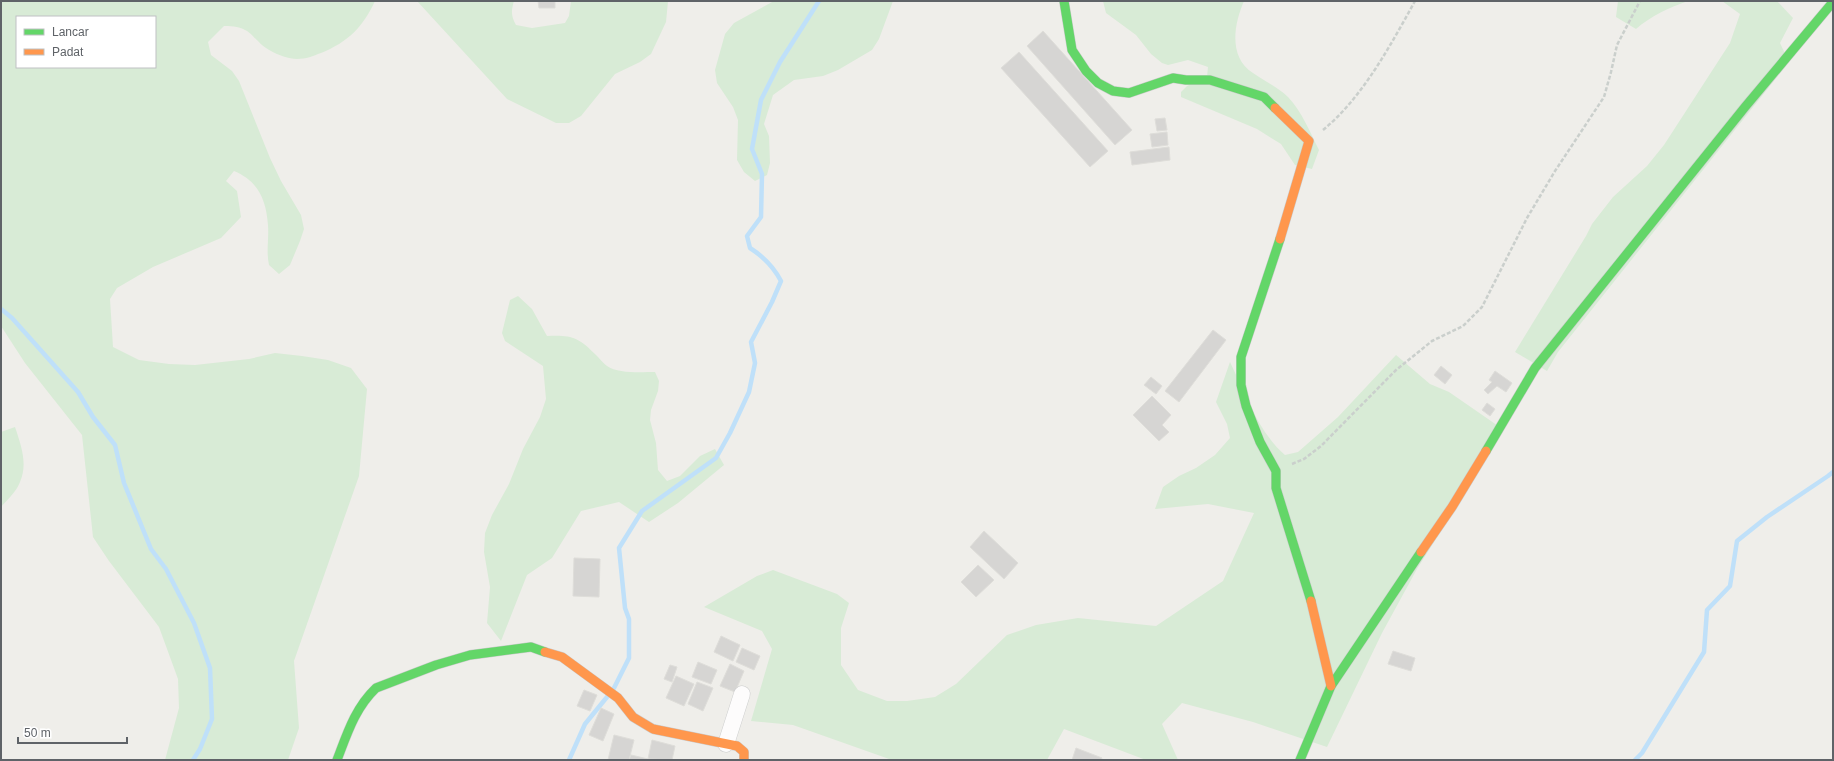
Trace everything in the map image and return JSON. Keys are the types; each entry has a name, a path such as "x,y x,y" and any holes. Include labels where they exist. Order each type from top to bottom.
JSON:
{"street":[{"path":"1064,1 1072,50 1086,71 1098,83 1113,91 1129,94 1161,81 1173,78 1186,80 1210,80 1264,97 1309,141 1282,234 1241,357 1241,385 1246,406 1260,442 1276,471 1276,488 1313,609 1331,686"},
{"path":"1300,760 1331,686 1452,507 1535,368 1745,107 1833,2"},
{"path":"337,760 360,707 369,694 388,682 470,655 531,647 562,657 618,698 633,717 653,729 737,746 744,752 744,760"},
{"path":"726,744 742,694"}],"path":[{"path":"1309,141 1337,117 1368,80 1415,1"},
{"path":"1276,471 1304,459 1321,446 1396,370 1432,341 1463,326 1482,307 1531,212 1555,171 1604,97 1617,45 1640,1"}],"green space":[{"path":"1,1 375,1 360,26 347,39 331,49 306,58 294,59 277,54 264,47 251,34 241,28 224,26 208,42 211,55 232,71 239,81 270,158 281,181 301,215 304,229 290,265 279,274 269,265 268,225 263,199 255,186 249,180 234,171 226,181 237,191 241,217 221,238 153,267 117,288 110,299 113,347 139,360 169,364 195,365 249,359 275,353 302,356 328,360 351,368 367,389 359,476 294,661 299,728 288,760 165,760 179,708 178,679 159,627 109,561 93,537 82,435 25,363 1,326"},
{"path":"417,1 514,1 512,13 516,25 532,28 565,23 569,16 571,1 668,1 666,22 651,54 640,62 615,74 581,116 569,123 556,123 507,99"},
{"path":"774,1 893,1 879,39 872,50 838,70 823,76 794,80 773,95 764,124 769,136 770,163 767,175 755,181 744,172 737,160 738,120 733,107 717,83 715,70 725,34 734,23"},
{"path":"1103,1 1244,1 1240,10 1235,40 1240,58 1245,66 1253,73 1284,93 1297,109 1319,150 1312,169 1295,165 1281,144 1257,129 1181,97 1181,92 1187,86 1207,77 1208,67 1188,60 1168,65 1162,63 1151,54 1136,35 1106,13"},
{"path":"1618,1 1688,1 1660,13 1636,29 1616,17"},
{"path":"1722,1 1777,1 1793,18 1780,43 1789,62 1558,352 1547,371 1515,352 1592,224 1613,197 1647,166 1664,145 1730,43 1740,14"},
{"path":"518,296 532,309 547,336 574,338 584,344 612,369 630,372 655,372 659,381 658,391 651,410 650,420 656,443 658,470 667,481 680,476 700,456 715,449 724,465 678,503 649,522 619,502 581,511 552,558 527,575 501,641 487,623 490,587 484,552 485,533 492,515 509,484 523,449 540,417 546,399 543,366 505,341 502,333 510,300"},
{"path":"1396,355 1430,384 1449,392 1504,430 1417,569 1382,633 1327,747 1253,722 1182,703 1162,724 1178,760 1146,760 1064,729 1047,760 892,760 793,725 751,721 772,649 762,631 704,607 757,576 773,570 837,594 849,603 841,628 841,665 858,690 887,701 907,701 935,697 956,684 1007,635 1036,625 1078,618 1156,626 1223,581 1254,513 1208,504 1155,509 1163,487 1215,455 1230,438 1227,424 1216,402 1230,362 1260,424 1267,435 1285,455 1298,452 1338,417"},
{"path":"15,427 23,454 24,461 22,475 17,489 1,507 1,432"}],"building":[{"path":"538,1 555,1 555,8 539,8"},
{"path":"1043,31 1132,130 1115,145 1027,46"},
{"path":"1019,52 1108,151 1090,167 1001,68"},
{"path":"1165,118 1167,130 1157,131 1155,119"},
{"path":"1167,132 1168,145 1152,147 1150,134"},
{"path":"1169,147 1170,160 1132,165 1130,152"},
{"path":"1213,330 1226,340 1179,402 1165,391"},
{"path":"1441,366 1452,375 1445,384 1434,375"},
{"path":"1495,371 1512,383 1506,392 1497,386 1488,394 1484,390 1492,382 1489,380"},
{"path":"1151,377 1162,386 1156,394 1144,385"},
{"path":"1152,396 1171,415 1162,425 1169,432 1159,441 1133,415"},
{"path":"1487,403 1495,409 1490,416 1482,410"},
{"path":"984,531 1018,563 1004,579 970,547"},
{"path":"574,558 600,559 599,597 573,596"},
{"path":"978,565 994,580 976,597 961,582"},
{"path":"721,636 740,645 733,661 714,652"},
{"path":"742,648 760,656 754,670 736,662"},
{"path":"1393,651 1415,658 1411,671 1388,664"},
{"path":"698,662 717,670 711,684 692,677"},
{"path":"730,664 744,671 735,692 720,686"},
{"path":"670,665 677,667 672,682 664,679"},
{"path":"676,676 694,684 684,706 666,698"},
{"path":"697,682 713,688 703,711 688,704"},
{"path":"584,690 597,695 590,711 577,706"},
{"path":"601,708 614,714 603,741 589,735"},
{"path":"614,735 634,740 629,760 608,760"},
{"path":"652,740 675,746 672,760 648,759"},
{"path":"1076,748 1102,758 1101,760 1072,760"},
{"path":"631,755 648,759 652,760 629,760"}],"waterway":[{"path":"614,688 629,658 629,619 625,608 619,548 642,511 716,458 730,433 749,392 755,363 751,342 781,281 768,262 750,248 747,236 761,217 762,174 752,149 761,100 780,62 819,1"},
{"path":"1,309 12,318 78,392 93,417 115,445 124,483 151,549 166,569 194,623 210,668 212,719 200,749 193,760"},
{"path":"1635,760 1642,753 1704,652 1707,610 1730,586 1737,541 1767,517 1833,472"},
{"path":"569,760 585,724 607,697"}],"traffic: fast":[{"path":"1064,1 1072,50 1086,71 1098,83 1113,91 1129,93 1173,78 1186,80 1210,80 1264,97 1275,108"},
{"path":"1486,451 1535,368 1745,107 1833,2"},
{"path":"1280,239 1241,357 1241,385 1246,406 1260,442 1276,471 1276,488 1311,601"},
{"path":"1300,760 1331,686 1421,552"},
{"path":"337,760 348,731 357,713 362,704 376,688 436,665 470,655 531,647 545,652"}],"traffic: slow":[{"path":"1275,108 1309,141 1280,239"},
{"path":"1421,552 1452,507 1486,451"},
{"path":"1311,601 1331,686"},
{"path":"545,652 562,657 618,698 633,717 653,729 737,746 744,752 744,760"}]}
